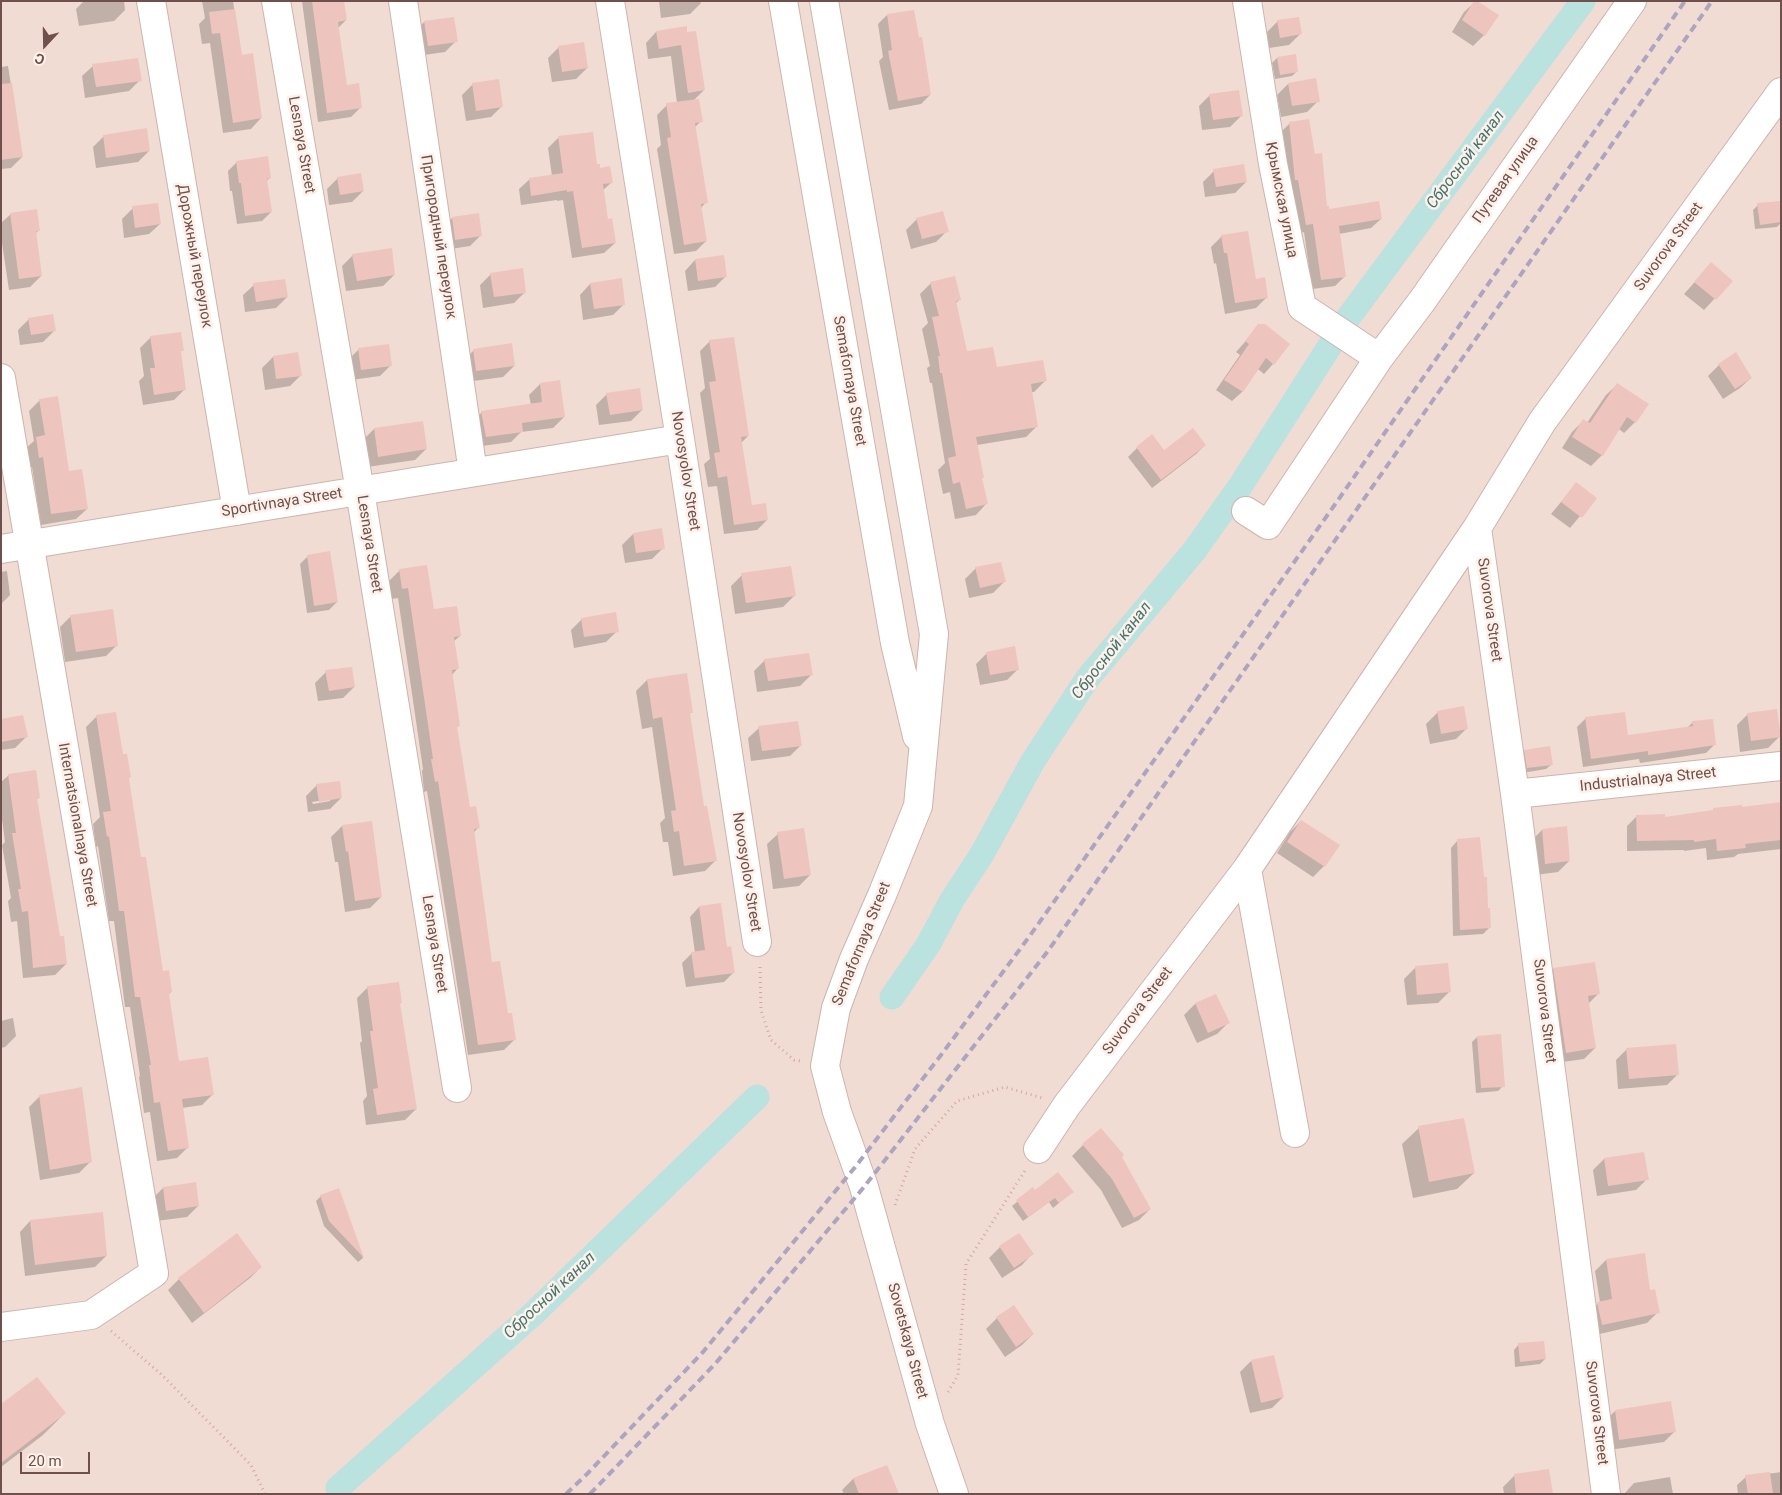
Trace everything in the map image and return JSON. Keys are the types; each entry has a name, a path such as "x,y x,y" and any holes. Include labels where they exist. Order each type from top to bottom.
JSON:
{"street":[{"name":"Дорожный переулок","path":"151,1 237,511"},
{"name":"Lesnaya Street","path":"276,1 360,491 457,1088"},
{"name":"Пригородный переулок","path":"403,1 473,472"},
{"name":"Novosyolov Street","path":"610,1 680,439 757,942"},
{"name":"Semafornaya Street","path":"783,1 895,643 922,760"},
{"name":"Semafornaya Street","path":"824,1 934,634 918,806 854,959 836,1008 825,1066 837,1112 864,1187"},
{"name":"Крымская улица","path":"1247,1 1273,164 1302,307 1379,358"},
{"name":"Путевая улица","path":"1246,511 1268,525 1379,358 1422,301 1632,1"},
{"name":"Suvorova Street","path":"1038,1149 1067,1105 1247,870 1478,528 1542,422 1781,92"},
{"name":"Internatsionalnaya Street","path":"1,378 154,1273 91,1314"},
{"name":"Sportivnaya Street","path":"1,549 680,439"},
{"name":"Suvorova Street","path":"1478,528 1515,794 1606,1494"},
{"path":"895,643 903,653 915,660 924,656 934,634"},
{"name":"Industrialnaya Street","path":"1515,794 1781,766"},
{"path":"1247,870 1295,1133"},
{"name":"Sovetskaya Street","path":"864,1187 930,1424 954,1494"},
{"path":"1,1327 91,1314"}],"path":[{"path":"757,942 761,976 761,1011 771,1040 794,1060 825,1066"},
{"path":"893,1211 915,1149 957,1101 1004,1087 1067,1105"},
{"path":"930,1424 958,1375 966,1264 1038,1149"},
{"path":"91,1314 162,1374 251,1465 265,1494"}],"shaded area":[{"path":"1,1 1781,1 1781,1494 1,1494"}],"building":[{"path":"312,1 344,1 347,20 338,22 347,85 359,83 362,108 327,113"},
{"path":"1474,1 1499,15 1485,36 1462,20"},
{"path":"235,9 242,55 253,53 262,118 233,123 220,33 212,34 209,12"},
{"path":"914,10 919,37 922,37 931,95 898,101 888,51 892,50 887,14"},
{"path":"454,17 458,42 428,46 424,21"},
{"path":"1299,17 1302,34 1280,38 1277,20"},
{"path":"687,26 687,32 696,31 705,90 688,93 681,45 659,49 656,31"},
{"path":"584,42 588,68 562,72 558,46"},
{"path":"1296,54 1298,72 1280,75 1277,57"},
{"path":"138,58 142,81 96,87 92,64"},
{"path":"1316,78 1320,102 1292,106 1288,83"},
{"path":"499,79 503,107 476,111 472,83"},
{"path":"12,83 23,157 1,160 1,84"},
{"path":"1239,90 1243,116 1213,120 1209,94"},
{"path":"699,99 703,122 695,123 708,203 701,204 707,241 684,245 667,138 671,137 666,103"},
{"path":"1309,119 1315,154 1322,153 1327,206 1329,206 1329,209 1379,201 1382,219 1339,226 1346,277 1321,280 1313,224 1306,225 1298,180 1295,180 1289,122"},
{"path":"147,128 150,151 106,158 103,135"},
{"path":"593,132 597,164 600,164 600,168 610,166 613,183 603,184 608,219 612,218 616,243 582,248 573,191 567,192 567,190 531,196 529,178 563,173 558,136"},
{"path":"268,156 271,178 267,179 272,212 245,216 236,161"},
{"path":"1244,164 1247,182 1216,187 1213,169"},
{"path":"361,173 364,191 340,195 337,177"},
{"path":"1781,201 1781,222 1760,225 1757,203"},
{"path":"158,203 161,224 135,228 132,206"},
{"path":"37,209 40,231 36,231 42,276 19,279 10,213"},
{"path":"943,211 949,232 922,239 916,218"},
{"path":"479,213 482,236 455,240 452,217"},
{"path":"1248,231 1256,279 1265,277 1268,298 1235,303 1227,253 1224,253 1221,235"},
{"path":"392,248 395,275 357,281 352,254"},
{"path":"724,255 727,277 698,281 695,259"},
{"path":"1711,262 1733,281 1716,300 1694,282"},
{"path":"523,268 526,293 494,297 490,273"},
{"path":"955,276 961,300 956,301 967,351 993,347 997,367 1043,360 1047,381 1031,384 1038,427 976,437 988,504 966,509 960,482 953,484 948,458 956,456 942,373 940,373 938,356 940,356 932,317 939,316 930,282"},
{"path":"622,278 625,305 594,309 590,283"},
{"path":"285,279 288,297 256,302 253,283"},
{"path":"53,314 56,331 31,335 28,318"},
{"path":"1258,324 1265,324 1290,344 1274,365 1266,358 1243,392 1224,380 1249,344 1245,341"},
{"path":"181,332 184,351 181,351 186,390 154,395 150,368 155,368 150,336"},
{"path":"734,337 749,436 741,437 752,505 766,503 768,520 734,525 727,476 718,478 714,453 720,452 709,382 716,381 709,340"},
{"path":"512,343 515,366 476,371 473,349"},
{"path":"389,344 392,366 361,370 358,348"},
{"path":"298,352 302,376 276,379 273,356"},
{"path":"1736,352 1752,378 1735,389 1718,364"},
{"path":"560,380 565,417 522,423 523,432 486,437 481,411 542,402 540,383"},
{"path":"1617,383 1649,404 1636,423 1627,417 1603,456 1572,437 1583,419 1590,423"},
{"path":"640,388 643,410 610,415 606,393"},
{"path":"58,396 69,471 82,469 88,509 51,514 43,457 39,458 36,437 45,435 39,399"},
{"path":"423,421 427,449 378,457 374,428"},
{"path":"1193,428 1206,445 1161,480 1136,447 1152,434 1164,450"},
{"path":"1576,482 1597,498 1582,518 1561,502"},
{"path":"662,528 665,549 636,553 633,533"},
{"path":"330,551 338,602 314,606 307,555"},
{"path":"1001,562 1006,582 980,588 975,567"},
{"path":"427,565 434,609 457,606 461,636 454,637 459,669 452,670 460,726 457,726 470,807 476,806 480,828 474,829 492,962 500,961 508,1013 512,1013 516,1040 478,1045 438,781 435,782 431,759 433,759 408,588 402,589 399,569"},
{"path":"791,566 796,596 746,603 741,573"},
{"path":"113,609 118,646 76,652 70,615"},
{"path":"616,612 619,632 584,637 581,618"},
{"path":"1015,646 1019,670 990,675 986,652"},
{"path":"809,653 813,675 768,681 764,659"},
{"path":"352,667 355,687 329,691 325,670"},
{"path":"687,673 693,713 690,713 704,806 707,806 717,861 684,866 679,831 674,832 671,811 676,810 662,717 653,719 647,679"},
{"path":"1464,706 1468,729 1441,734 1437,711"},
{"path":"1777,709 1781,737 1751,741 1747,713"},
{"path":"116,712 123,754 127,754 131,777 129,778 141,857 146,857 163,971 169,970 172,992 169,993 179,1061 208,1057 214,1095 182,1099 189,1148 168,1151 160,1102 154,1103 149,1065 151,1065 140,997 135,997 124,911 119,911 109,836 107,837 103,812 111,811 96,715"},
{"path":"1625,712 1628,735 1693,726 1692,721 1713,719 1716,745 1648,755 1648,751 1591,759 1585,717"},
{"path":"23,715 28,737 1,742 1,719"},
{"path":"798,721 802,746 762,751 758,726"},
{"path":"1550,746 1553,765 1527,768 1524,750"},
{"path":"36,770 40,798 37,798 60,936 64,936 67,964 33,968 28,911 22,912 18,889 21,889 12,833 16,833 8,774"},
{"path":"340,781 342,798 319,802 316,784"},
{"path":"1781,802 1781,840 1745,844 1746,848 1717,851 1716,839 1694,842 1694,840 1637,841 1636,815 1665,814 1665,817 1713,810 1713,808 1742,805 1742,807"},
{"path":"1301,820 1340,845 1325,867 1287,842"},
{"path":"372,821 382,897 355,901 348,851 346,852 342,825"},
{"path":"1567,826 1570,861 1545,864 1542,829"},
{"path":"804,828 811,875 784,879 777,832"},
{"path":"1480,837 1484,877 1487,877 1491,928 1460,930 1457,839"},
{"path":"721,903 727,947 731,946 735,973 695,978 691,952 705,950 699,906"},
{"path":"1595,962 1600,994 1588,996 1596,1048 1566,1053 1553,968"},
{"path":"1448,963 1451,992 1417,995 1415,966"},
{"path":"399,982 402,1003 400,1003 417,1109 377,1115 373,1089 378,1088 370,1031 373,1031 367,986"},
{"path":"1216,994 1230,1023 1208,1033 1195,1003"},
{"path":"1501,1034 1505,1087 1481,1088 1477,1036"},
{"path":"1676,1044 1679,1075 1629,1079 1626,1048"},
{"path":"82,1087 92,1162 50,1170 39,1095"},
{"path":"1464,1118 1475,1173 1429,1182 1418,1126"},
{"path":"1101,1128 1124,1155 1122,1157 1151,1209 1134,1218 1112,1179 1082,1144"},
{"path":"1644,1152 1649,1180 1608,1186 1604,1158"},
{"path":"1058,1172 1074,1192 1059,1203 1055,1198 1028,1217 1016,1200 1033,1187 1035,1190"},
{"path":"196,1182 199,1206 166,1211 163,1187"},
{"path":"339,1188 364,1258 329,1221 320,1195"},
{"path":"103,1212 107,1256 35,1265 30,1220"},
{"path":"237,1233 262,1267 204,1313 178,1278"},
{"path":"1019,1233 1034,1254 1014,1268 999,1246"},
{"path":"1645,1253 1650,1290 1655,1289 1660,1313 1602,1325 1597,1302 1612,1299 1606,1259"},
{"path":"1014,1305 1034,1334 1016,1347 996,1317"},
{"path":"1544,1341 1546,1359 1520,1362 1518,1343"},
{"path":"1274,1355 1284,1397 1261,1403 1251,1360"},
{"path":"37,1377 66,1413 1,1463 1,1404"},
{"path":"1671,1401 1676,1432 1619,1440 1615,1410"},
{"path":"887,1465 899,1494 859,1494 853,1478"},
{"path":"1549,1469 1553,1494 1516,1494 1514,1474"},
{"path":"1770,1472 1773,1494 1748,1494 1745,1475"}],"waterway":[{"name":"Сбросной канал","path":"1348,318 1583,1"},
{"name":"Сбросной канал","path":"892,997 928,945 952,900 982,854 1033,761 1087,679 1194,551 1241,485 1333,341"},
{"name":"Сбросной канал","path":"338,1488 533,1314 757,1097"}],"railway":[{"path":"566,1494 703,1352 856,1166 941,1055 1029,937 1336,503 1685,1"},
{"path":"590,1494 715,1364 864,1187 1048,951 1712,1"}]}
